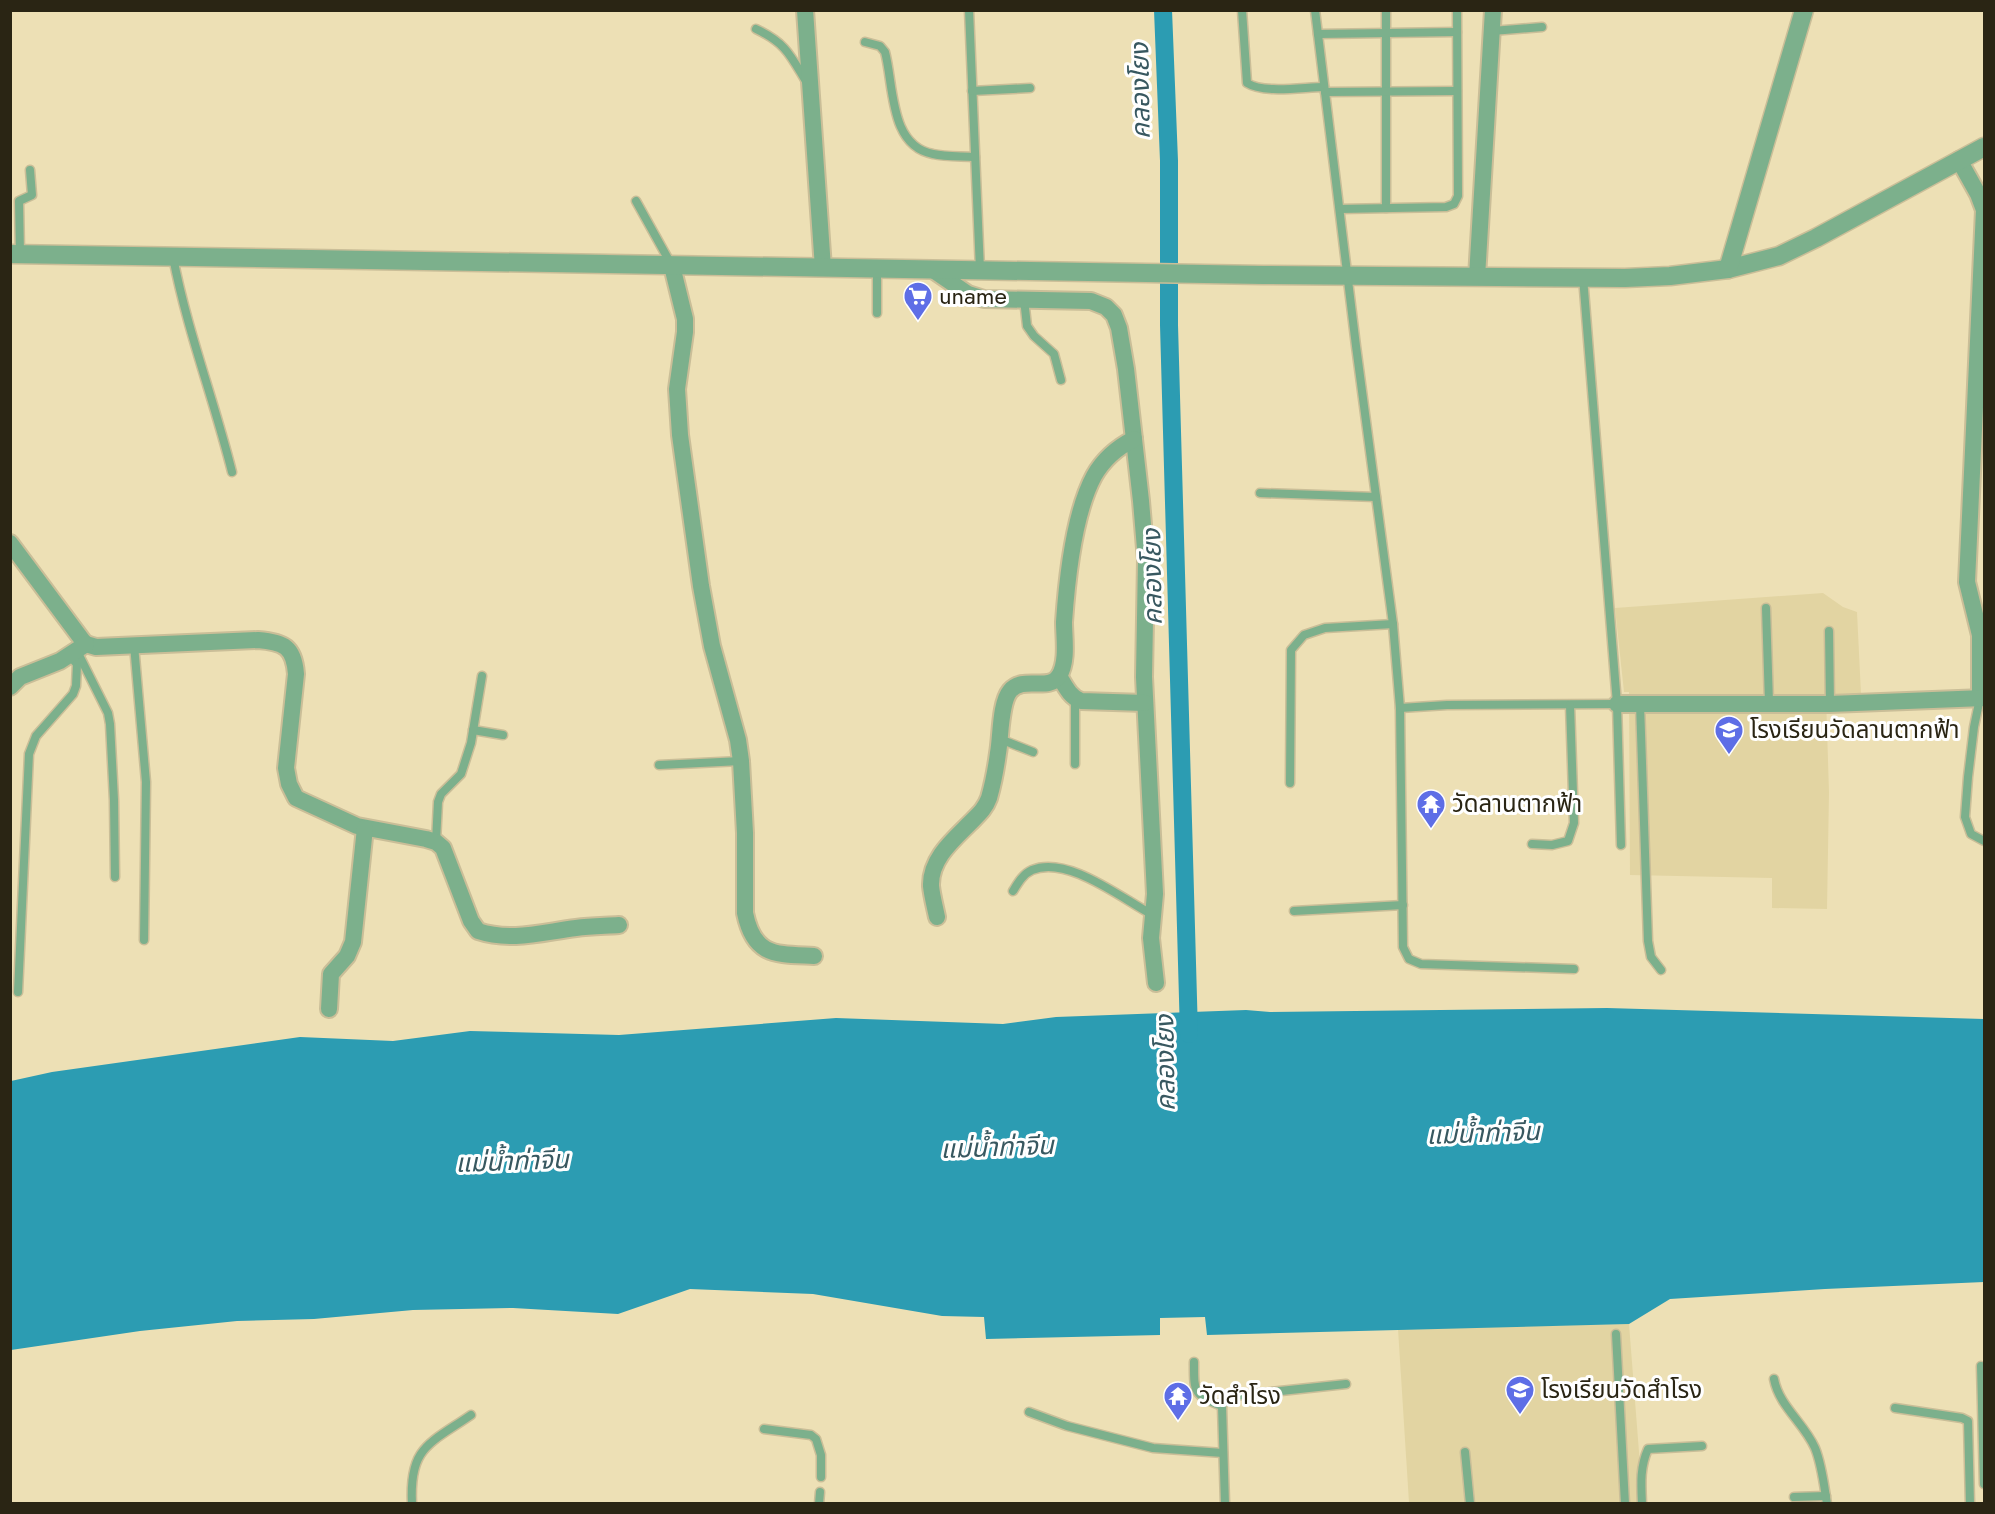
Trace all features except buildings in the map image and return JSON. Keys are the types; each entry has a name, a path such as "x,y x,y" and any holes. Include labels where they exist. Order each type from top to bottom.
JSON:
{"street":[{"path":"805,10 823,268"},
{"path":"1477,277 1494,10"},
{"path":"1728,269 1804,10"},
{"path":"15,254 1263,275 1670,276 1728,269 1779,256 1984,147"},
{"path":"1617,704 1830,704 1982,698 1980,635 1967,582 1967,572 1984,210 1959,160"},
{"path":"672,266 685,319 686,332 677,388 682,447 701,586 712,646 738,740 741,761 745,833 745,913 750,934 764,948 780,954 814,956"},
{"path":"933,270 968,294 984,299 1091,301 1106,307 1114,315 1119,328 1126,369 1146,560 1145,703 1155,894 1151,938 1156,983"},
{"path":"937,917 931,887 932,873 940,855 983,811 989,798 1004,705 1010,691 1021,683 1052,682 1059,676 1064,661 1064,624 1069,568 1086,494 1095,474 1106,460 1119,447 1134,440"},
{"path":"10,543 78,650"},
{"path":"10,687 20,677 78,650 134,645 268,641 288,649 295,658 296,674 286,768 292,794 300,801 365,828 436,842 444,848 471,921 478,931 503,937 619,925"},
{"path":"1059,676 1067,690 1075,699 1081,701 1145,703"},
{"path":"329,1009 331,974 346,956 352,942 365,828"}],"lane":[{"path":"969,10 980,270"},
{"path":"1242,10 1247,83 1254,87 1386,92 1457,91"},
{"path":"1315,10 1393,624 1400,708 1404,947 1409,959 1421,964 1574,969"},
{"path":"1386,10 1386,208"},
{"path":"1340,209 1446,207 1454,204 1458,196 1457,10"},
{"path":"1492,30 1542,27"},
{"path":"756,29 775,38 783,45 810,89"},
{"path":"1318,34 1457,32"},
{"path":"865,42 880,46 885,52 897,118 901,131 909,141 931,154 975,157"},
{"path":"972,91 1030,88"},
{"path":"15,254 19,201 31,197 30,170"},
{"path":"636,201 672,266"},
{"path":"173,257 190,333 232,471"},
{"path":"877,269 877,313"},
{"path":"1583,277 1617,704 1621,845"},
{"path":"1024,299 1027,326 1034,336 1054,354 1061,380"},
{"path":"1260,493 1376,497"},
{"path":"1766,608 1769,703"},
{"path":"1290,783 1291,650 1304,635 1325,628 1393,624"},
{"path":"1829,631 1830,704"},
{"path":"134,645 146,783 144,940"},
{"path":"78,650 108,713 110,724 115,877"},
{"path":"18,992 28,754 36,736 73,694 76,686 78,650"},
{"path":"436,842 438,802 441,794 461,774 471,743 482,676"},
{"path":"1982,698 1974,727 1965,817 1971,834 1984,841"},
{"path":"1075,699 1075,764"},
{"path":"1400,708 1447,705 1617,704"},
{"path":"1640,704 1648,941 1651,957 1661,970"},
{"path":"1532,844 1552,845 1568,841 1574,823 1570,705"},
{"path":"473,730 503,735"},
{"path":"1000,739 1033,752"},
{"path":"659,765 741,761"},
{"path":"1013,891 1022,877 1032,870 1051,868 1079,873 1153,915"},
{"path":"1294,911 1403,905"},
{"path":"1616,1334 1624,1503"},
{"path":"1194,1362 1196,1390 1203,1399 1222,1406"},
{"path":"1981,1366 1984,1484"},
{"path":"1774,1379 1780,1398 1814,1446 1821,1467 1827,1500 1794,1497"},
{"path":"1225,1503 1222,1406 1226,1399 1234,1396 1346,1384"},
{"path":"1895,1408 1962,1418 1968,1421 1970,1503"},
{"path":"1029,1412 1067,1426 1153,1448 1223,1453"},
{"path":"412,1503 413,1468 418,1456 429,1445 471,1415"},
{"path":"764,1429 811,1436 816,1439 821,1455 821,1477"},
{"path":"1642,1503 1642,1462 1648,1449 1702,1446"},
{"path":"1465,1452 1470,1503"},
{"path":"819,1503 820,1492"}],"shaded area":[{"name":"โรงเรียนวัดลานตากฟ้า","path":"1823,593 1843,607 1857,612 1861,694 1826,697 1829,792 1827,909 1772,908 1772,878 1630,875 1629,692 1624,692 1615,608"},
{"name":"โรงเรียนวัดสำโรง","path":"1629,1324 1643,1503 1409,1503 1398,1329"}],"water":[{"name":"แม่น้ำท่าจีน","path":"1607,1008 1984,1019 1984,1282 1670,1299 1629,1324 1207,1335 1205,1317 1160,1318 1160,1335 986,1339 984,1317 942,1316 813,1294 690,1289 618,1314 513,1308 413,1310 314,1319 237,1321 140,1331 11,1350 11,1081 52,1072 300,1037 393,1041 470,1031 619,1035 836,1018 1003,1024 1056,1017 1246,1010 1270,1012"}],"waterway":[{"name":"คลองโยง","path":"1163,10 1169,161 1169,325 1189,1034"}],"place":[{"name":"uname","path":"918,322"},
{"name":"โรงเรียนวัดลานตากฟ้า","path":"1729,756"},
{"name":"วัดลานตากฟ้า","path":"1431,830"},
{"name":"โรงเรียนวัดสำโรง","path":"1520,1416"},
{"name":"วัดสำโรง","path":"1178,1422"}]}
